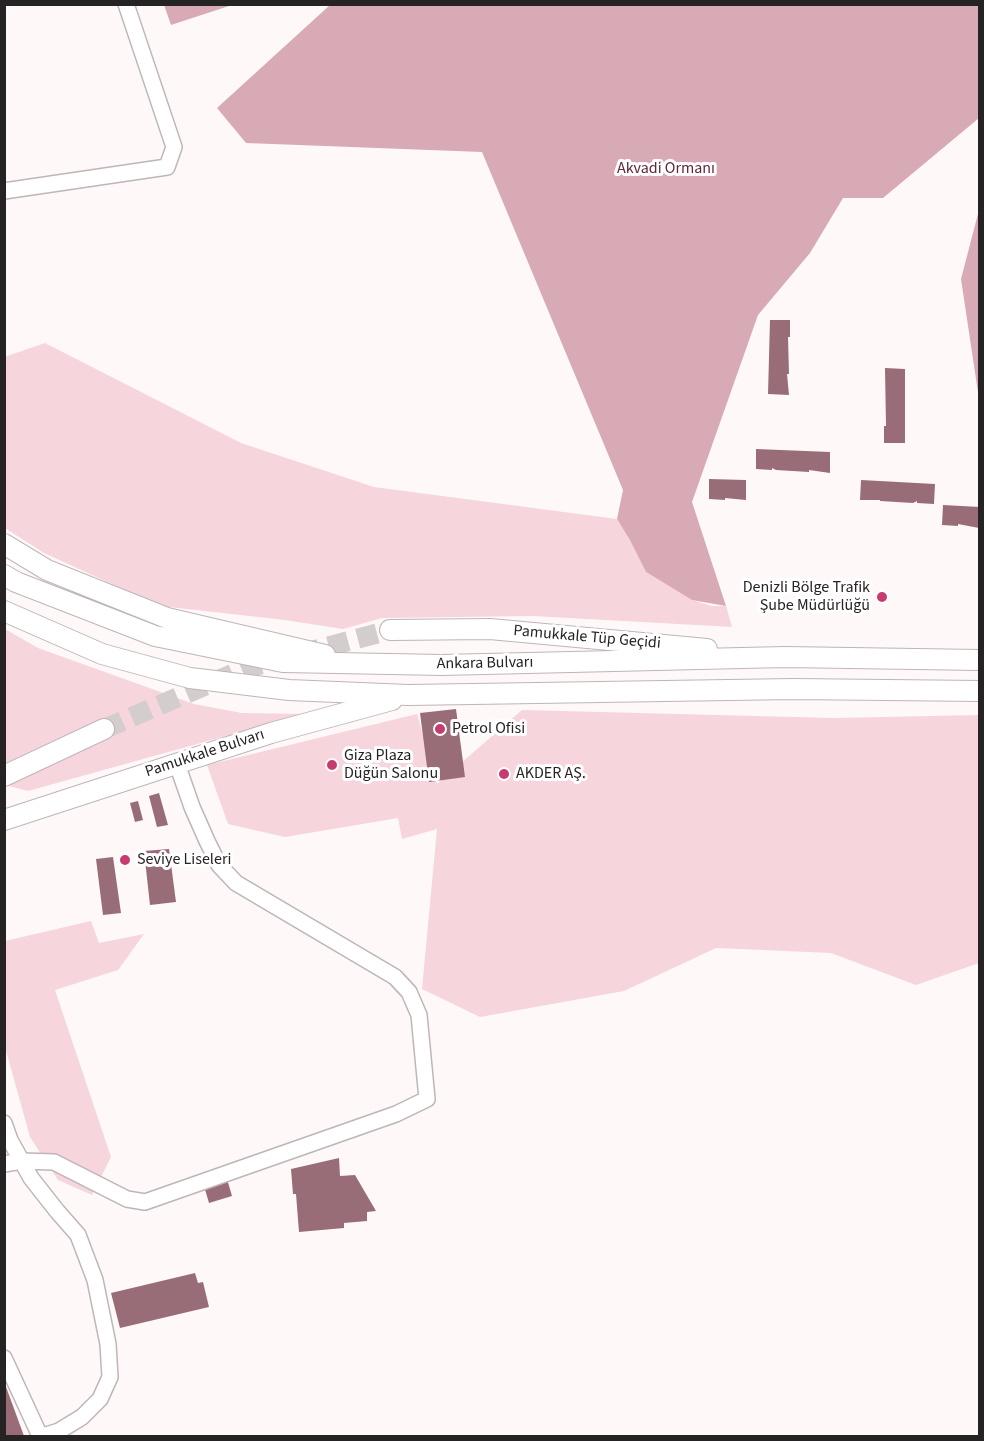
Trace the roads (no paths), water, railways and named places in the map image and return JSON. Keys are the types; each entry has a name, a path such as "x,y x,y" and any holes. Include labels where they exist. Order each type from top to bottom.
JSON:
{"main road":[{"path":"4,544 47,570 167,618 368,665"},
{"name":"Ankara Bulvarı","path":"4,575 16,582 155,636 283,662 368,665 785,657 980,660"},
{"name":"Ankara Bulvarı","path":"4,611 102,654 190,678 288,690 408,695 793,689 980,691"},
{"name":"Pamukkale Tüp Geçidi","path":"390,630 490,629 785,657"},
{"name":"Pamukkale Bulvarı","path":"4,820 271,733 408,695"},
{"path":"4,776 104,729"}],"lane":[{"path":"4,191 167,167 174,147 126,4"},
{"path":"4,1164 22,1161 54,1162 127,1199 146,1202 396,1114 427,1100 419,1015 410,992 394,977 236,883 219,864 207,840 192,807 177,764"},
{"path":"4,1123 10,1140 31,1178 78,1235 95,1280 108,1344 110,1377 100,1399 82,1417 59,1431 41,1437 4,1358"}],"tunnel":[{"path":"104,729 244,669 390,630"}],"place":[{"name":"Denizli Bölge Trafik Şube Müdürlüğü","path":"882,597"},
{"name":"Petrol Ofisi","path":"440,729"},
{"name":"Giza Plaza Düğün Salonu","path":"332,765"},
{"name":"AKDER AŞ.","path":"504,774"},
{"name":"Seviye Liseleri","path":"125,860"}],"park label":[{"name":"Akvadi Ormanı","path":"666,169"}]}
